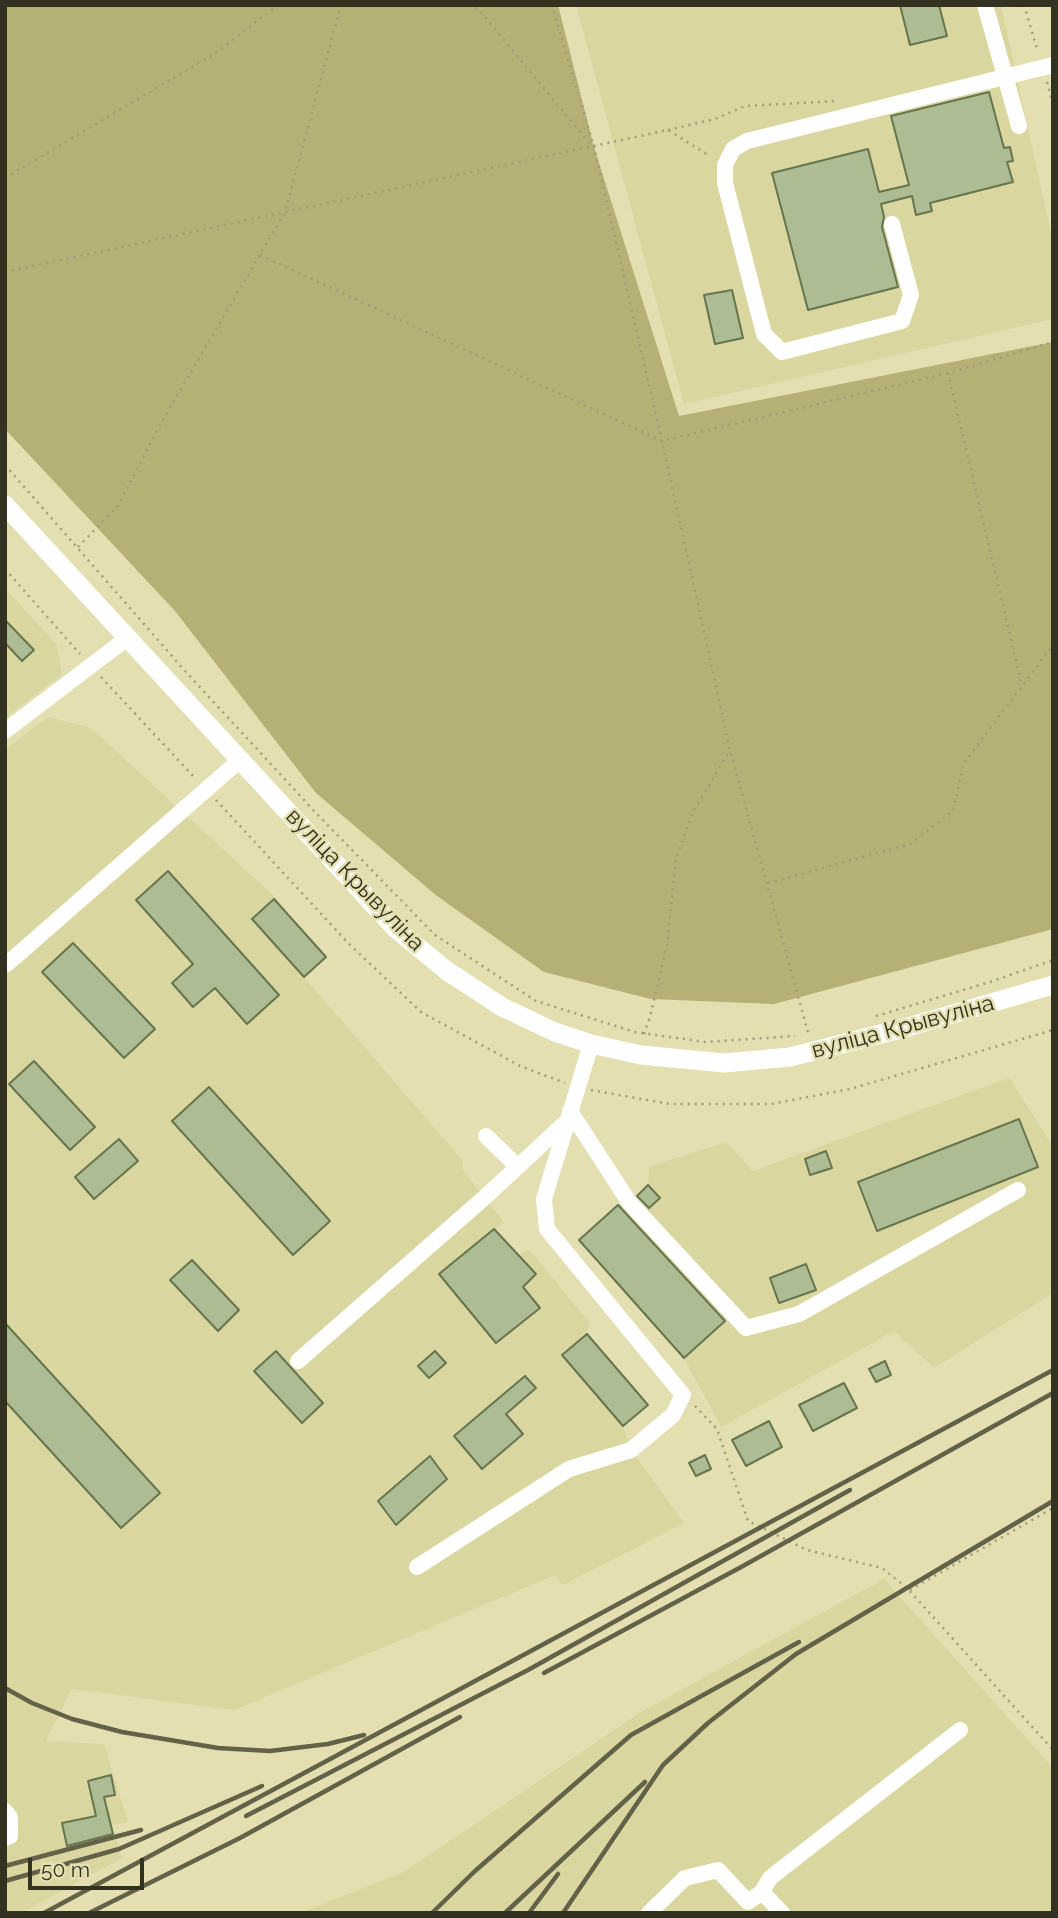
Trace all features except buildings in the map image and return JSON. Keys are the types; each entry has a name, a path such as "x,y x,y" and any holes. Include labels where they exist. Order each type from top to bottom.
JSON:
{"main road":[{"name":"вуліца Крывуліна","path":"8,514 396,929 447,971 502,1007 555,1032 591,1044 641,1055 724,1063 790,1057 1051,989"}],"lane":[{"path":"985,5 1019,126"},
{"path":"892,224 911,295 902,321 782,352 764,334 725,183 725,165 733,149 747,141 1053,65"},
{"path":"5,731 126,639"},
{"path":"7,964 240,761"},
{"path":"418,1567 569,1469 631,1450 673,1415 683,1395 547,1229 544,1199 591,1044"},
{"path":"298,1361 517,1166 569,1116"},
{"path":"569,1116 629,1202 746,1328 799,1314 1018,1190"},
{"path":"486,1136 517,1166"},
{"path":"649,1913 685,1878 718,1870 748,1902 762,1892 770,1878 960,1730"},
{"path":"5,1811 10,1817 10,1836 5,1838"},
{"path":"762,1892 782,1913"}],"path":[{"path":"5,178 217,52 278,5"},
{"path":"78,547 118,506 161,423 285,212 341,5"},
{"path":"469,5 479,10 594,147"},
{"path":"552,5 594,147 730,750 809,1035"},
{"path":"5,272 594,147 715,119 746,106 839,101"},
{"path":"668,130 725,165"},
{"path":"260,255 662,442 948,373 1053,342"},
{"path":"948,373 1022,686"},
{"path":"5,464 231,721 435,935 536,1001 644,1034 705,1042 796,1036"},
{"path":"5,569 90,666 348,943 421,1012 520,1066 578,1088 670,1104 771,1104 849,1089 1053,1030"},
{"path":"767,884 910,844 953,811 964,763 1053,645"},
{"path":"644,1034 667,945 676,858 693,812 730,750"},
{"path":"874,1016 990,982 1053,960"},
{"path":"683,1395 717,1429 748,1521 807,1550 882,1568 909,1591 1053,1750"},
{"path":"909,1591 1053,1508"}],"shaded area":[{"path":"5,5 558,5 594,147 679,416 1053,342 1053,929 774,1004 651,999 544,972 437,896 316,793 175,611 5,429"},
{"path":"576,5 1001,5 1053,242 1053,319 684,404"},
{"path":"5,588 57,645 62,674 5,718"},
{"path":"48,717 91,728 276,898 304,977 463,1161 462,1169 503,1221 495,1230 519,1256 529,1249 589,1322 587,1334 648,1405 623,1426 631,1450 684,1523 563,1585 555,1575 234,1710 72,1689 46,1741 104,1744 128,1822 112,1825 122,1858 21,1913 5,1913 5,750"},
{"path":"1009,1078 1053,1146 1053,1293 934,1368 894,1331 721,1427 684,1358 579,1240 622,1202 633,1199 648,1185 649,1167 726,1142 753,1171"},
{"path":"884,1579 1053,1768 1053,1913 300,1913 404,1872 641,1712"}],"railway":[{"path":"44,1913 1053,1370"},
{"path":"544,1673 743,1566 1053,1393"},
{"path":"246,1816 528,1670 850,1490"},
{"path":"563,1913 663,1765 708,1723 796,1654 1053,1501"},
{"path":"432,1913 475,1871 631,1735 799,1642"},
{"path":"5,1688 32,1703 72,1719 122,1732 218,1748 270,1751 328,1744 364,1735"},
{"path":"89,1913 240,1838 460,1717"},
{"path":"505,1913 645,1782"},
{"path":"5,1881 119,1849 262,1786"},
{"path":"5,1866 141,1830"},
{"path":"529,1913 558,1874"}]}
